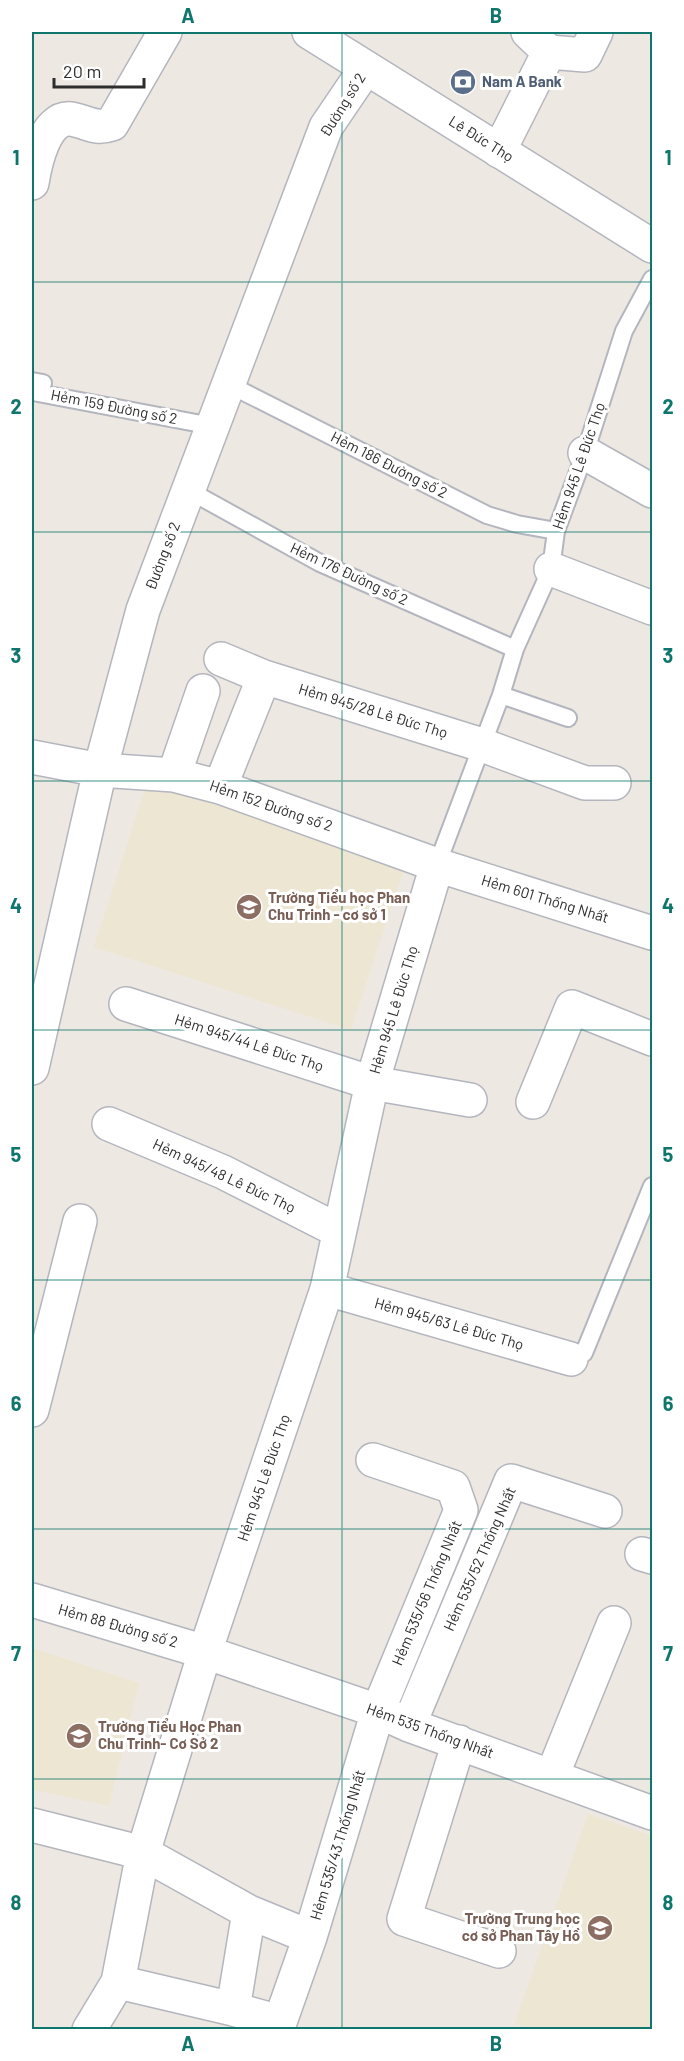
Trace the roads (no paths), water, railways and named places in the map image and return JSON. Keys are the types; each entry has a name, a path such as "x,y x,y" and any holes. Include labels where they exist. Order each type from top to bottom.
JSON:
{"street":[{"path":"32,183 35,167 49,129 57,122 68,119 101,128 112,124 165,32"},
{"name":"Lê Đức Thọ","path":"309,32 652,246"},
{"path":"499,151 538,42 585,55 596,32"},
{"name":"Đường số 2","path":"32,1068 38,1009 143,610 326,127 366,69"},
{"path":"585,453 652,491"},
{"path":"551,569 652,608"},
{"name":"Hẻm 945/28 Lê Đức Thọ","path":"221,659 264,677 482,745 585,783 614,783"},
{"path":"220,787 264,677"},
{"path":"174,775 203,691"},
{"name":"Hẻm 152 Đường số 2","path":"32,757 100,770 174,775 220,787 437,865"},
{"name":"Hẻm 601 Thống Nhất","path":"437,865 652,933"},
{"name":"Hẻm 945 Lê Đức Thọ","path":"118,1982 143,1853 205,1652 327,1289 372,1083 437,865"},
{"name":"Hẻm 945/44 Lê Đức Thọ","path":"126,1004 372,1083 470,1100"},
{"path":"533,1102 572,1007 652,1039"},
{"name":"Hẻm 945/48 Lê Đức Thọ","path":"109,1124 223,1172 339,1231"},
{"path":"32,1410 80,1221"},
{"name":"Hẻm 945/63 Lê Đức Thọ","path":"327,1289 571,1359"},
{"name":"Hẻm 535/56 Thống Nhất","path":"373,1460 453,1487 461,1510 378,1711"},
{"name":"Hẻm 535/52 Thống Nhất","path":"409,1725 511,1481 605,1511"},
{"name":"Hẻm 88 Đường số 2","path":"32,1600 205,1652"},
{"path":"552,1776 614,1623"},
{"name":"Hẻm 535 Thống Nhất","path":"205,1652 378,1711 409,1725 652,1813"},
{"name":"Hẻm 535/43 Thống Nhất","path":"32,1825 143,1853 249,1912 310,1937 378,1711"},
{"path":"459,1742 404,1919 499,1951"},
{"path":"233,2009 249,1912"},
{"path":"89,2030 118,1982 280,2022 310,1937"}],"lane":[{"name":"Hẻm 945 Lê Đức Thọ","path":"437,865 501,695 515,649 551,569 556,531 585,453 624,331 652,279"},
{"name":"Hẻm 159 Đường số 2","path":"32,381 43,382 38,393 212,426"},
{"name":"Hẻm 186 Đường số 2","path":"228,384 487,514 517,525 556,531"},
{"name":"Hẻm 176 Đường số 2","path":"188,490 320,563 515,649"},
{"path":"501,695 568,718"},
{"path":"571,1359 584,1353 652,1186"}],"place":[{"name":"Nam A Bank","path":"463,82"},
{"name":"Trường Tiểu học Phan Chu Trinh - cơ sở 1","path":"249,907"},
{"name":"Trường Tiểu Học Phan Chu Trinh- Cơ Sở 2","path":"79,1736"},
{"name":"Trường Trung học cơ sở Phan Tây Hồ","path":"600,1928"}]}
